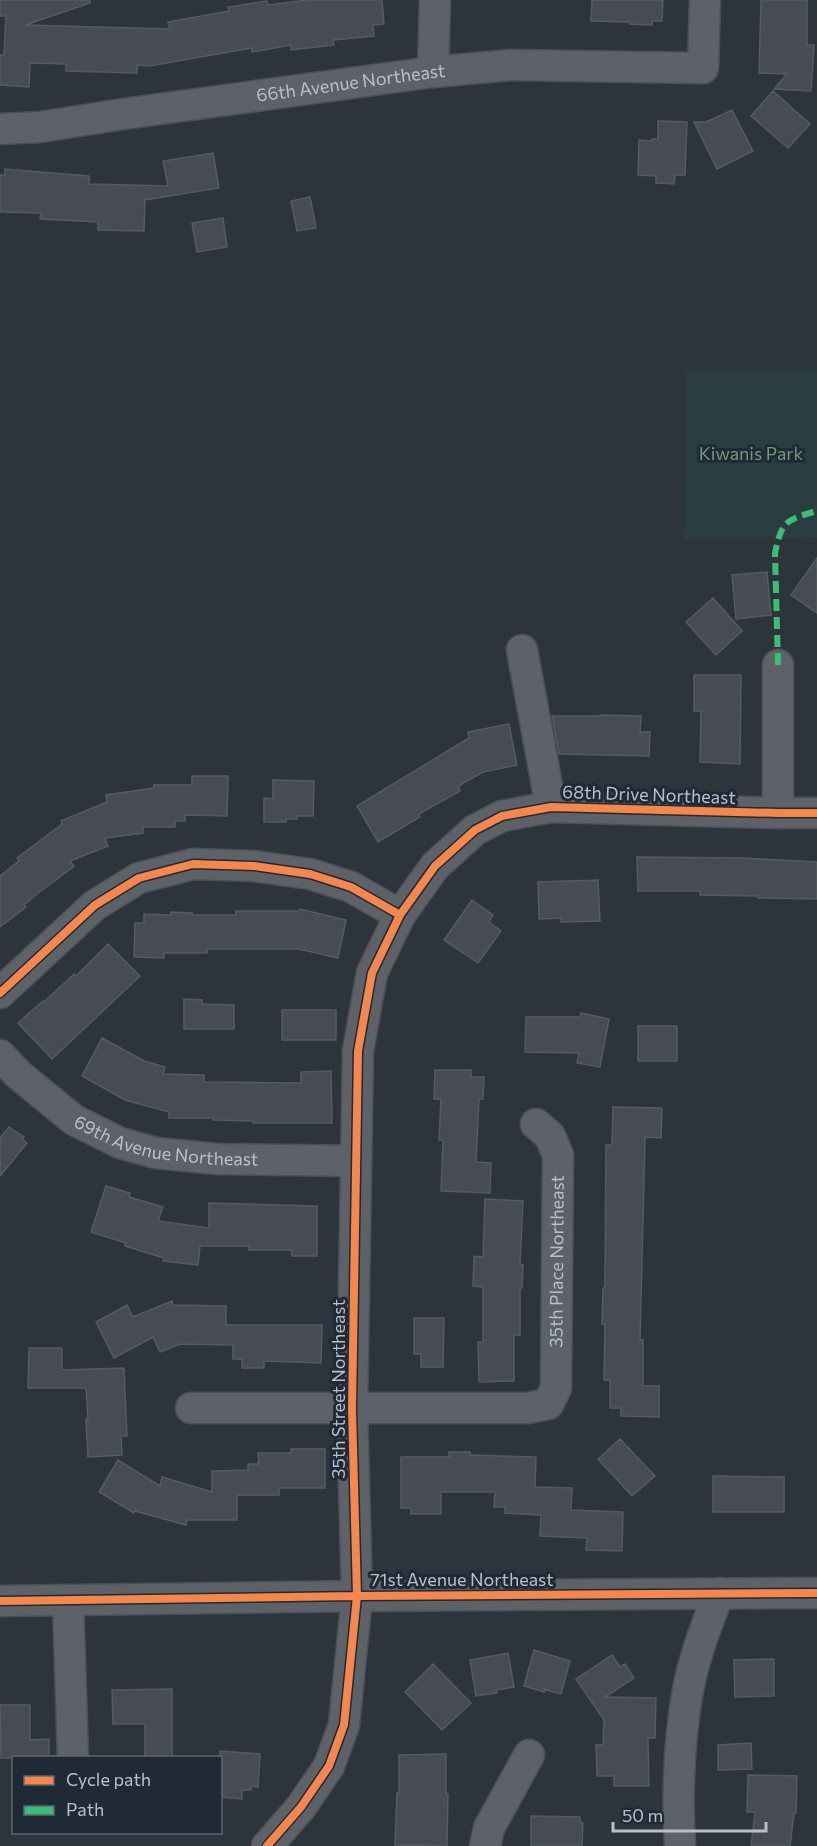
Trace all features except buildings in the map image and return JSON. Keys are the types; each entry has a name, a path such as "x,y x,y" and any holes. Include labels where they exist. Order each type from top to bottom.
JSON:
{"street":[{"path":"433,72 435,0"},
{"name":"66th Avenue Northeast","path":"0,129 40,127 433,72 511,65 703,68 705,0"},
{"path":"522,650 551,807"},
{"path":"778,665 778,813"},
{"name":"68th Drive Northeast","path":"400,915 435,866 475,830 502,816 551,807 817,813"},
{"path":"0,993 95,904 139,878 193,864 254,866 310,874 351,887 400,915"},
{"name":"35th Street Northeast","path":"267,1846 301,1807 329,1766 344,1725 357,1596 352,1409 358,1051 372,973 400,915"},
{"name":"69th Avenue Northeast","path":"0,1055 19,1075 74,1120 120,1143 156,1153 190,1157 356,1161"},
{"name":"35th Place Northeast","path":"352,1409 528,1408 548,1404 556,1388 558,1155 550,1136 536,1124"},
{"path":"191,1408 352,1409"},
{"path":"681,1846 682,1735 688,1689 718,1593"},
{"name":"71st Avenue Northeast","path":"0,1602 357,1596 817,1593"},
{"path":"68,1600 73,1756"},
{"path":"485,1846 489,1828 528,1755"}],"green space":[{"name":"Kiwanis Park","path":"817,370 817,537 684,539 686,371"}],"marked path":[{"path":"778,665 775,553 780,534 787,523 817,511"}],"cycle path":[{"path":"0,993 95,905 139,878 193,864 254,866 310,874 351,887 400,915 435,866 475,830 502,816 551,807 817,813"},
{"path":"267,1846 301,1807 329,1766 344,1725 357,1596 352,1409 358,1051 372,973 400,915"},
{"path":"0,1601 817,1593"}]}
